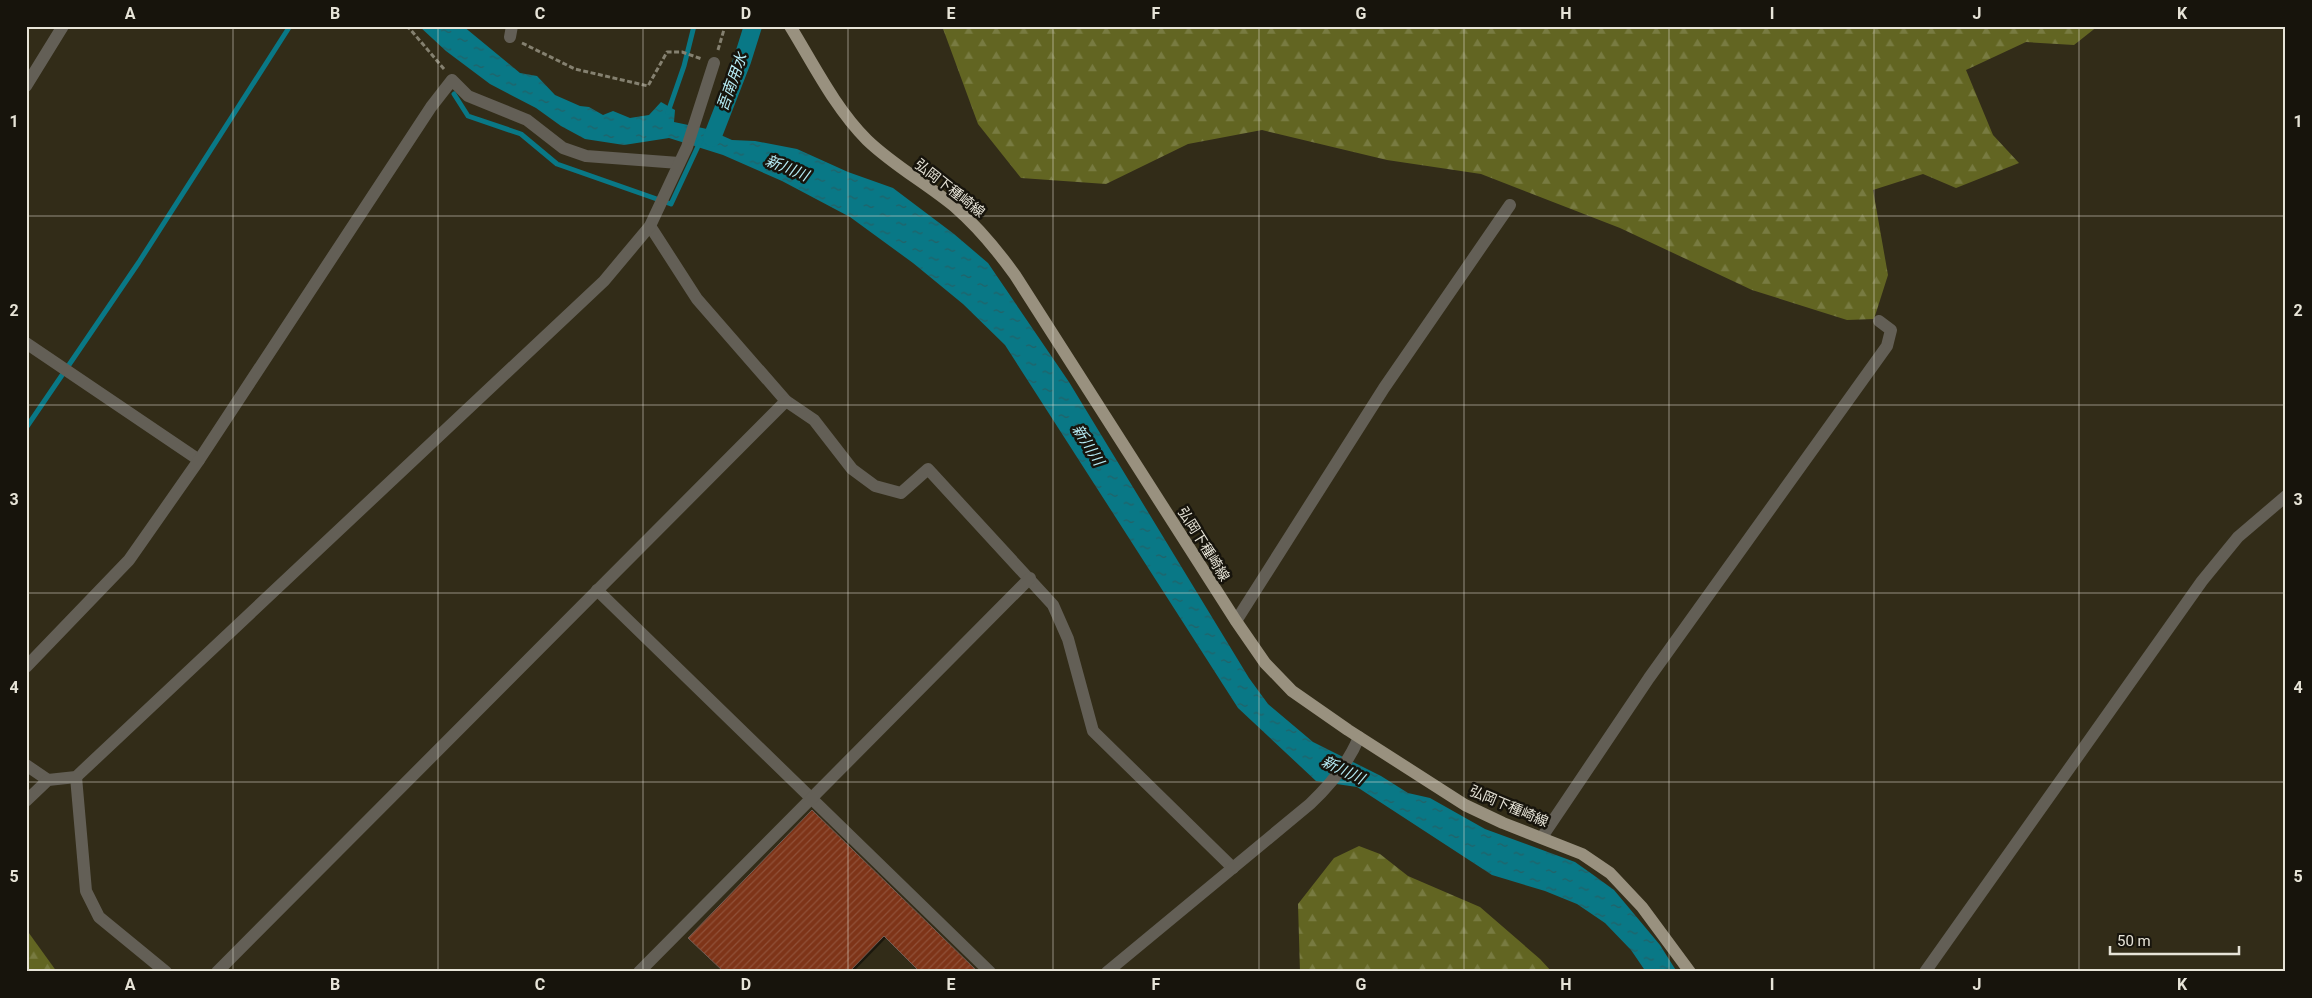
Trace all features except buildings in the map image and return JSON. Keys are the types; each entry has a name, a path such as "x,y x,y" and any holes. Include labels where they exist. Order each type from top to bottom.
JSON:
{"main road":[{"name":"弘岡下種崎線","path":"790,26 842,110 855,127 886,157 953,206 981,231 1016,275 1236,621 1265,663 1292,691 1357,743 1465,805 1582,854 1610,873 1642,907 1690,972"}],"street":[{"path":"26,86 63,26"},
{"path":"26,801 48,780 76,777 604,281 650,226 687,147 699,116 714,62"},
{"path":"26,666 129,560 199,460 426,115 452,80 468,96 527,120 563,148 586,156 679,164"},
{"path":"1236,621 1384,388 1510,205"},
{"path":"650,226 697,299 786,401 814,420 852,469 875,486 901,493 928,469 1030,578 1053,605 1068,639 1093,731 1233,868"},
{"path":"1542,837 1649,678 1887,346 1891,330 1879,322"},
{"path":"26,343 199,460"},
{"path":"217,972 786,401"},
{"path":"1924,972 2202,581 2238,537 2286,496"},
{"path":"639,972 1030,578"},
{"path":"598,590 990,972"},
{"path":"1107,972 1323,792 1357,743"},
{"path":"26,765 48,780"},
{"path":"76,777 86,891 99,917 166,972"}],"path":[{"path":"406,26 452,80"},
{"path":"511,32 575,69 648,86 667,52 682,52 714,62 725,26"}],"green space":[{"path":"942,26 2098,26 2074,45 2026,42 1966,70 1993,135 2019,163 1956,188 1923,174 1873,190 1888,275 1874,319 1847,320 1752,290 1620,228 1481,174 1387,160 1262,130 1188,144 1106,184 1021,178 978,124"},
{"path":"1359,846 1380,854 1408,876 1480,907 1540,959 1552,972 1300,972 1298,904 1334,858"},
{"path":"26,929 57,972 26,972"}],"water":[{"name":"新川川","path":"419,26 463,26 520,73 537,76 555,95 580,106 589,107 603,115 613,111 630,118 649,115 661,102 675,110 674,122 707,129 732,140 755,141 797,149 848,172 893,188 954,234 988,263 1069,382 1249,678 1268,704 1313,742 1381,776 1408,793 1430,798 1485,829 1575,862 1614,890 1660,945 1677,972 1646,972 1631,950 1605,923 1577,904 1545,891 1492,875 1357,787 1316,781 1238,708 1005,345 963,304 913,263 850,217 782,181 723,155 669,138 624,145 585,139 561,126 536,108 490,84 446,51"}],"waterway":[{"path":"26,428 139,262 290,26"},
{"path":"668,112 684,66 694,26"},
{"name":"吾南用水","path":"712,138 742,61 753,26"},
{"path":"454,94 468,116 521,134 557,164 671,204 700,142"}]}
